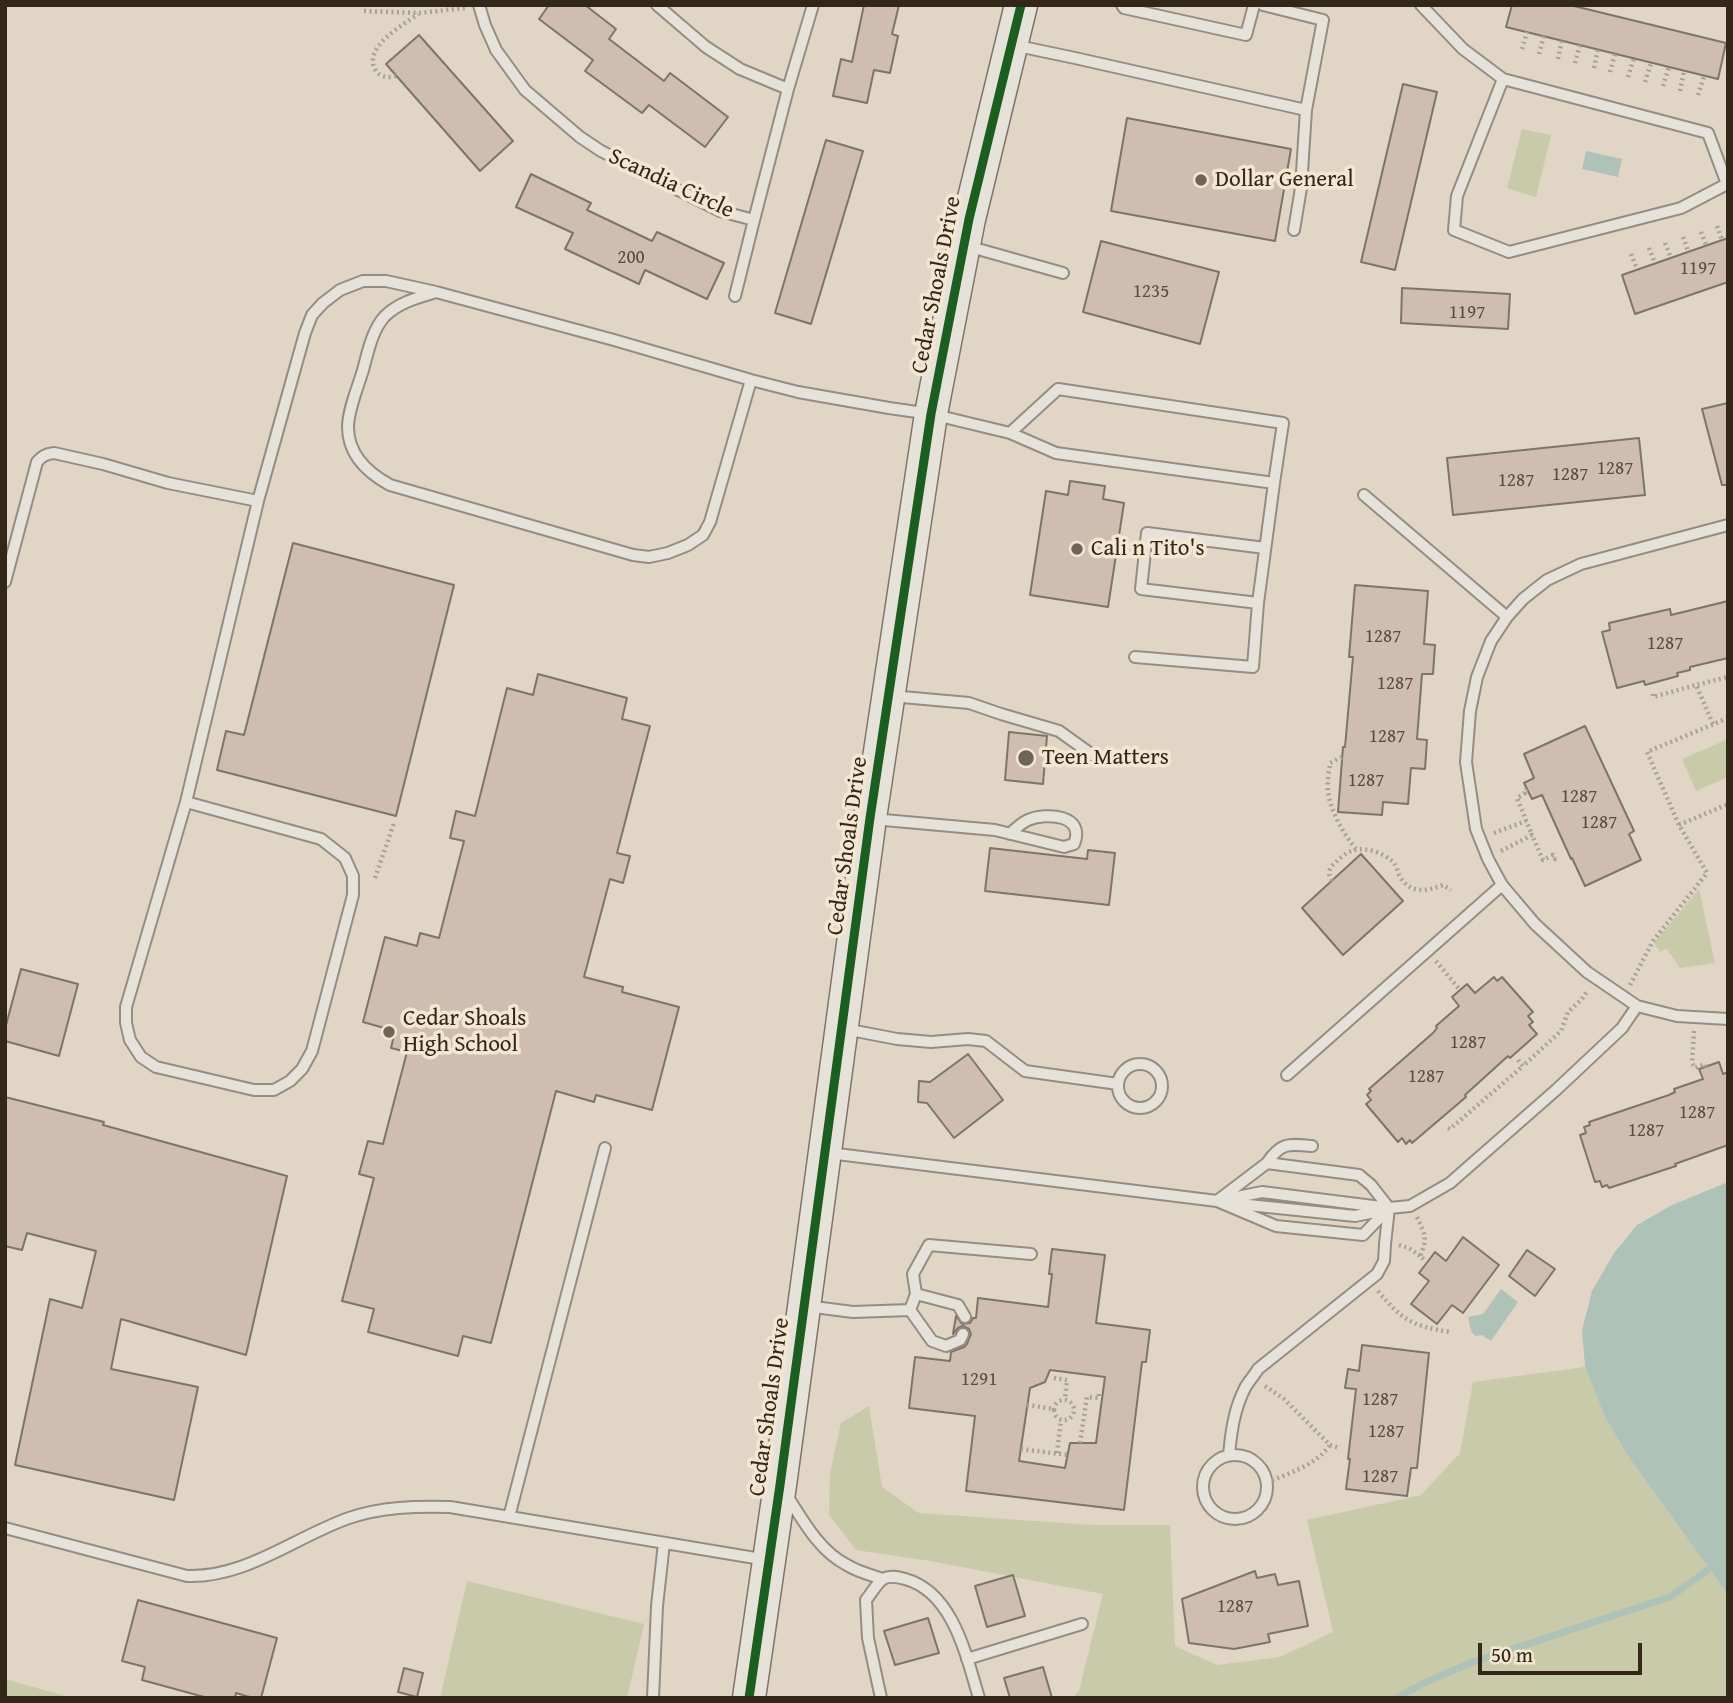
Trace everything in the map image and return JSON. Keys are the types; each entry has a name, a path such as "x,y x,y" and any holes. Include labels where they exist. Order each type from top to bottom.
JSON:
{"street":[{"name":"Cedar Shoals Drive","path":"749,1698 870,818 931,414 964,245 1021,5"}],"lane":[{"path":"657,5 706,47 740,69 788,89"},
{"name":"Scandia Circle","path":"479,6 496,50 525,90 580,136 601,150 720,211 754,220 813,5"},
{"path":"1122,5 1124,8 1246,35 1254,5"},
{"path":"1263,5 1322,20 1306,110 1301,188 1294,230"},
{"path":"1421,5 1463,49 1503,79 1708,133 1727,184 1681,208 1509,252 1454,230 1457,196 1503,79"},
{"path":"1010,45 1306,110"},
{"path":"735,296 754,220"},
{"path":"964,245 1063,273"},
{"path":"186,802 321,839 345,858 353,876 353,895 312,1051 302,1069 290,1081 274,1090 254,1090 156,1067 141,1057 130,1040 126,1007 186,802 258,500 302,342 312,315 323,303 340,290 363,281 386,281 436,292 798,392 931,414 1010,433 1056,453 1274,483"},
{"path":"436,292 399,306 384,317 373,335 348,428 360,462 374,477 390,485 633,555 649,557 668,553 703,535 710,522 751,380"},
{"path":"1010,433 1058,389 1283,423 1258,603 1253,667 1135,657"},
{"path":"5,582 37,462 47,454 54,453 168,482 258,500"},
{"path":"1364,495 1507,617"},
{"path":"1728,525 1581,564 1547,580 1523,599 1491,640 1477,677 1469,711 1466,762 1474,819 1488,859 1502,885 1535,924 1587,972 1637,1006 1677,1016 1728,1019"},
{"path":"1258,603 1141,589 1147,533 1265,548"},
{"path":"888,695 969,703 1059,731 1098,759"},
{"path":"870,818 995,830 1010,834 1064,847 1074,844 1076,838 1073,824 1064,818 1028,820 1010,834"},
{"path":"1287,1075 1502,885"},
{"path":"1217,1201 1262,1192 1389,1208 1410,1206 1450,1184 1622,1028 1637,1006"},
{"path":"842,1028 897,1039 931,1042 968,1039 986,1041 1025,1071 1118,1084"},
{"path":"1139,1064 1147,1065 1158,1073 1162,1087 1157,1101 1144,1108 1137,1108 1120,1096 1118,1084 1126,1069 1139,1064"},
{"path":"1217,1201 1267,1163 1276,1150 1290,1144 1312,1146"},
{"path":"509,1517 605,1148"},
{"path":"826,1152 1217,1201 1276,1226 1363,1235 1389,1208"},
{"path":"1229,1455 1237,1411 1245,1388 1258,1369 1377,1274 1384,1261 1389,1208 1371,1185 1359,1175 1267,1163"},
{"path":"910,1310 916,1294 913,1274 929,1245 1031,1254"},
{"path":"916,1294 958,1305 965,1317"},
{"path":"803,1306 853,1312 910,1310"},
{"path":"910,1310 932,1341 946,1346 960,1340 963,1334"},
{"path":"1229,1455 1249,1458 1266,1476 1266,1499 1255,1514 1245,1519 1220,1516 1205,1498 1204,1479 1209,1469 1219,1459 1229,1455"},
{"path":"780,1485 807,1528 834,1557 847,1566 883,1579 895,1576 914,1581 934,1594 951,1617 979,1698"},
{"path":"5,1528 187,1576 205,1576 235,1569 348,1518 372,1512 424,1506 450,1507 769,1560"},
{"path":"653,1698 657,1606 664,1543"},
{"path":"881,1698 868,1638 866,1600 883,1579"},
{"path":"967,1659 1082,1624"}],"path":[{"path":"364,11 419,13 479,6"},
{"path":"396,76 391,78 377,72 372,61 373,52 419,13"},
{"path":"1522,49 1527,32"},
{"path":"1539,54 1544,36"},
{"path":"1558,59 1562,40"},
{"path":"1575,63 1580,45"},
{"path":"1594,68 1598,50"},
{"path":"1610,72 1615,54"},
{"path":"1628,77 1634,58"},
{"path":"1645,82 1651,62"},
{"path":"1663,86 1669,66"},
{"path":"1680,91 1684,71"},
{"path":"1698,95 1704,76"},
{"path":"1717,226 1722,240"},
{"path":"1701,232 1706,245"},
{"path":"1683,237 1688,251"},
{"path":"1664,243 1671,258"},
{"path":"1649,248 1655,263"},
{"path":"1631,254 1637,269"},
{"path":"1653,694 1728,677"},
{"path":"1696,685 1713,724"},
{"path":"1632,981 1653,941 1707,873 1679,825 1647,752 1728,718"},
{"path":"1342,757 1330,763 1329,795 1346,837 1356,850"},
{"path":"1527,789 1517,798 1543,860 1553,855 1555,859 1558,857"},
{"path":"1679,825 1728,804"},
{"path":"1480,839 1526,821"},
{"path":"375,878 394,823"},
{"path":"1514,844 1532,835"},
{"path":"1332,881 1329,871 1344,855 1356,850 1375,851 1394,862 1401,878 1409,886 1427,890 1443,885 1451,890"},
{"path":"1447,975 1460,990"},
{"path":"1448,1128 1561,1031 1568,1012 1582,999"},
{"path":"1694,1017 1692,1063 1695,1068 1705,1064 1706,1067"},
{"path":"1518,1060 1523,1066"},
{"path":"1425,1234 1426,1242 1420,1256 1427,1262"},
{"path":"1391,1306 1409,1322 1450,1332"},
{"path":"1253,1377 1284,1399 1330,1445 1339,1448"},
{"path":"1054,1378 1067,1380 1065,1399"},
{"path":"1080,1443 1087,1397 1099,1398 1099,1394"},
{"path":"1065,1399 1073,1404 1074,1411 1071,1417 1061,1420 1055,1416 1054,1409 1059,1400 1065,1399"},
{"path":"1027,1405 1054,1409"},
{"path":"1074,1411 1085,1413"},
{"path":"1058,1453 1061,1420"},
{"path":"1267,1482 1300,1469 1325,1452 1330,1445"},
{"path":"1021,1449 1068,1455"}],"green space":[{"path":"1522,129 1551,135 1536,197 1507,188"},
{"path":"1728,739 1728,777 1696,791 1682,759"},
{"path":"1699,889 1715,963 1680,968 1666,948 1660,952 1654,943"},
{"path":"1585,1367 1605,1417 1628,1456 1728,1595 1728,1698 1072,1698 1079,1691 1103,1594 930,1561 856,1550 829,1515 830,1474 841,1423 869,1406 882,1487 919,1513 1094,1525 1170,1525 1175,1646 1217,1665 1280,1657 1333,1632 1307,1520 1421,1495 1460,1453 1473,1382"},
{"path":"467,1581 644,1624 627,1698 440,1698"},
{"path":"5,1679 72,1698 5,1698"}],"shaded area":[{"path":"1586,151 1622,159 1618,177 1582,169"},
{"path":"1728,1182 1728,1595 1628,1456 1605,1417 1585,1367 1582,1330 1592,1291 1614,1253 1637,1225 1672,1205"},
{"path":"1501,1289 1518,1302 1491,1341 1482,1335 1475,1336 1468,1317 1483,1314"}],"building":[{"path":"549,5 585,5 616,29 609,39 664,81 670,73 728,117 705,147 649,105 642,113 585,71 593,60 539,19"},
{"path":"864,5 899,5 892,34 898,36 890,73 874,70 867,103 833,96 841,59 852,62"},
{"path":"1512,5 1570,5 1726,43 1718,79 1506,27"},
{"path":"419,35 513,141 480,171 386,64"},
{"path":"1403,84 1437,92 1395,270 1361,262"},
{"name":"Dollar General","path":"1127,118 1291,149 1275,241 1111,211"},
{"path":"826,140 863,151 811,324 775,313"},
{"path":"531,174 591,203 587,210 652,241 657,232 724,263 707,299 645,270 639,284 565,249 573,233 516,207"},
{"path":"1728,238 1728,282 1635,314 1622,275"},
{"path":"1101,241 1219,272 1200,344 1083,312"},
{"path":"1402,288 1510,294 1508,329 1401,323"},
{"path":"1728,403 1728,485 1722,485 1702,409"},
{"path":"1639,438 1645,495 1453,515 1447,458"},
{"name":"Cali n Tito's","path":"1070,481 1105,486 1103,499 1124,503 1108,607 1030,595 1046,491 1068,495"},
{"path":"293,543 454,585 396,816 217,770 226,731 244,735"},
{"path":"1355,585 1428,591 1424,644 1435,645 1433,674 1422,674 1417,739 1427,740 1425,769 1411,768 1408,804 1383,802 1382,815 1338,812 1353,657 1349,657"},
{"path":"1728,601 1728,658 1690,667 1690,670 1677,673 1678,676 1645,685 1644,681 1617,688 1602,632 1610,630 1609,623 1670,609 1671,615"},
{"path":"538,674 627,698 622,719 650,726 617,853 630,856 623,883 610,879 584,977 623,987 622,992 679,1007 652,1110 596,1095 594,1102 556,1091 491,1343 463,1336 458,1356 368,1332 374,1309 342,1301 374,1178 359,1174 368,1141 383,1144 407,1052 391,1048 395,1031 363,1022 385,937 417,946 420,933 439,938 464,841 450,838 456,811 475,816 507,688 533,695"},
{"path":"1585,726 1634,831 1629,834 1641,860 1585,886 1542,795 1532,799 1524,783 1534,778 1524,754"},
{"name":"Teen Matters","path":"1009,732 1047,736 1043,784 1005,780"},
{"path":"990,848 1087,859 1088,850 1115,853 1109,905 985,891"},
{"path":"1361,854 1403,901 1343,955 1302,908"},
{"path":"21,969 78,984 59,1056 5,1041 5,1029"},
{"path":"1494,977 1497,981 1502,977 1533,1012 1528,1016 1533,1022 1529,1025 1537,1034 1510,1058 1508,1056 1465,1095 1466,1097 1412,1143 1410,1140 1406,1144 1402,1138 1398,1142 1366,1104 1371,1100 1367,1095 1371,1091 1369,1089 1433,1033 1436,1026 1459,1006 1452,997 1467,984 1475,993"},
{"path":"968,1054 1003,1100 954,1138 927,1103 918,1102 919,1081 930,1082"},
{"path":"1719,1062 1723,1074 1728,1072 1728,1145 1609,1188 1607,1185 1602,1187 1600,1181 1595,1182 1580,1135 1586,1133 1584,1127 1590,1125 1589,1122 1669,1095 1675,1092 1674,1089 1703,1079 1699,1069"},
{"path":"5,1097 104,1122 103,1125 287,1176 246,1355 121,1319 111,1369 198,1387 174,1500 15,1465 50,1299 82,1308 96,1251 27,1233 22,1250 5,1246"},
{"path":"1463,1237 1499,1265 1463,1313 1452,1305 1437,1324 1411,1304 1429,1281 1419,1273 1435,1252 1446,1261"},
{"path":"1052,1249 1105,1255 1096,1323 1150,1330 1146,1362 1142,1362 1124,1510 966,1491 975,1416 909,1408 915,1357 950,1361 951,1352 967,1344 971,1334 969,1329 963,1326 953,1334 956,1316 962,1324 970,1323 976,1318 978,1298 1048,1307 1052,1274 1049,1274","holes":["1050,1370 1105,1377 1096,1443 1070,1443 1065,1468 1019,1461 1030,1388 1045,1382"]},
{"path":"1527,1250 1555,1269 1535,1296 1509,1276"},
{"path":"1362,1345 1429,1353 1417,1468 1411,1468 1407,1496 1346,1489 1356,1389 1345,1388 1348,1369 1359,1371"},
{"path":"1255,1571 1257,1578 1275,1574 1278,1585 1299,1581 1308,1626 1268,1634 1270,1642 1234,1649 1189,1643 1182,1599"},
{"path":"1013,1575 1025,1616 987,1627 975,1586"},
{"path":"138,1600 277,1638 261,1698 236,1693 235,1698 208,1698 142,1680 145,1667 122,1661"},
{"path":"928,1618 939,1653 895,1665 884,1631"},
{"path":"1043,1667 1052,1698 1010,1698 1004,1678"},
{"path":"404,1668 423,1673 417,1697 398,1692"}],"waterway":[{"path":"1397,1698 1473,1662 1670,1597 1705,1572 1728,1551"}],"cycle path":[{"path":"749,1698 870,818 931,414 969,219 1021,5"}],"place":[{"name":"Dollar General","path":"1201,180"},
{"name":"Cali n Tito's","path":"1077,549"},
{"name":"Teen Matters","path":"1026,758"},
{"name":"Cedar Shoals High School","path":"389,1032"}]}
